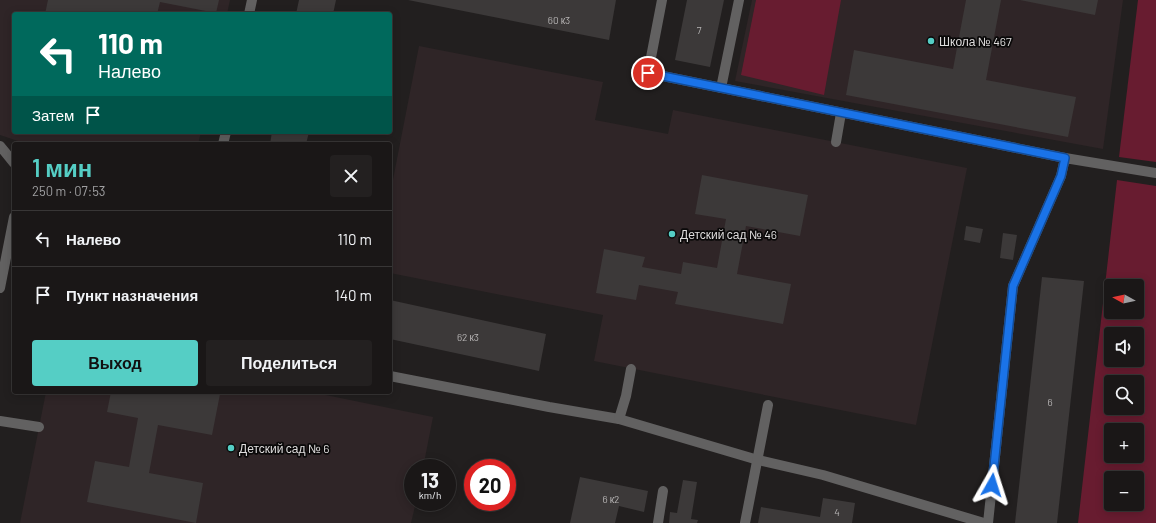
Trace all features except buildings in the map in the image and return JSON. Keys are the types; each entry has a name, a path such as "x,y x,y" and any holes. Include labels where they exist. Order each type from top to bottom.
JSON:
{"lane":[{"path":"249,12 252,0"},
{"path":"662,0 648,73 1065,158 1156,173"},
{"path":"721,88 739,0"},
{"path":"836,142 841,113"},
{"path":"0,146 12,161"},
{"path":"988,523 1013,286 1061,176 1065,158"},
{"path":"0,288 12,231"},
{"path":"619,419 626,396 631,369"},
{"path":"392,376 619,419 758,460 823,475 984,523"},
{"path":"745,523 768,405"},
{"path":"0,421 39,427"},
{"path":"658,523 663,491"}],"shaded area":[{"path":"0,0 230,0 227,12 12,12 12,134 200,134 198,142 21,142 0,135"},
{"name":"Школа № 467","path":"752,0 1123,0 1103,149 735,81"},
{"path":"756,0 841,0 824,95 741,75"},
{"path":"1138,0 1156,0 1156,162 1119,157"},
{"name":"Детский сад № 46","path":"419,46 603,82 595,120 668,134 673,110 967,168 916,425 594,361 603,315 392,273 392,185"},
{"path":"1117,180 1156,186 1156,523 1078,523 1104,294 1104,319 1144,319 1144,279 1106,279"},
{"name":"Детский сад № 6","path":"46,394 321,394 433,417 425,459 404,459 404,511 414,511 411,523 20,523"}],"place":[{"name":"Школа № 467","path":"931,41"},
{"name":"Детский сад № 46","path":"672,234"},
{"name":"Детский сад № 6","path":"231,448"}],"route":[{"path":"648,73 1065,158 1061,176 1013,286 992,485"}]}
